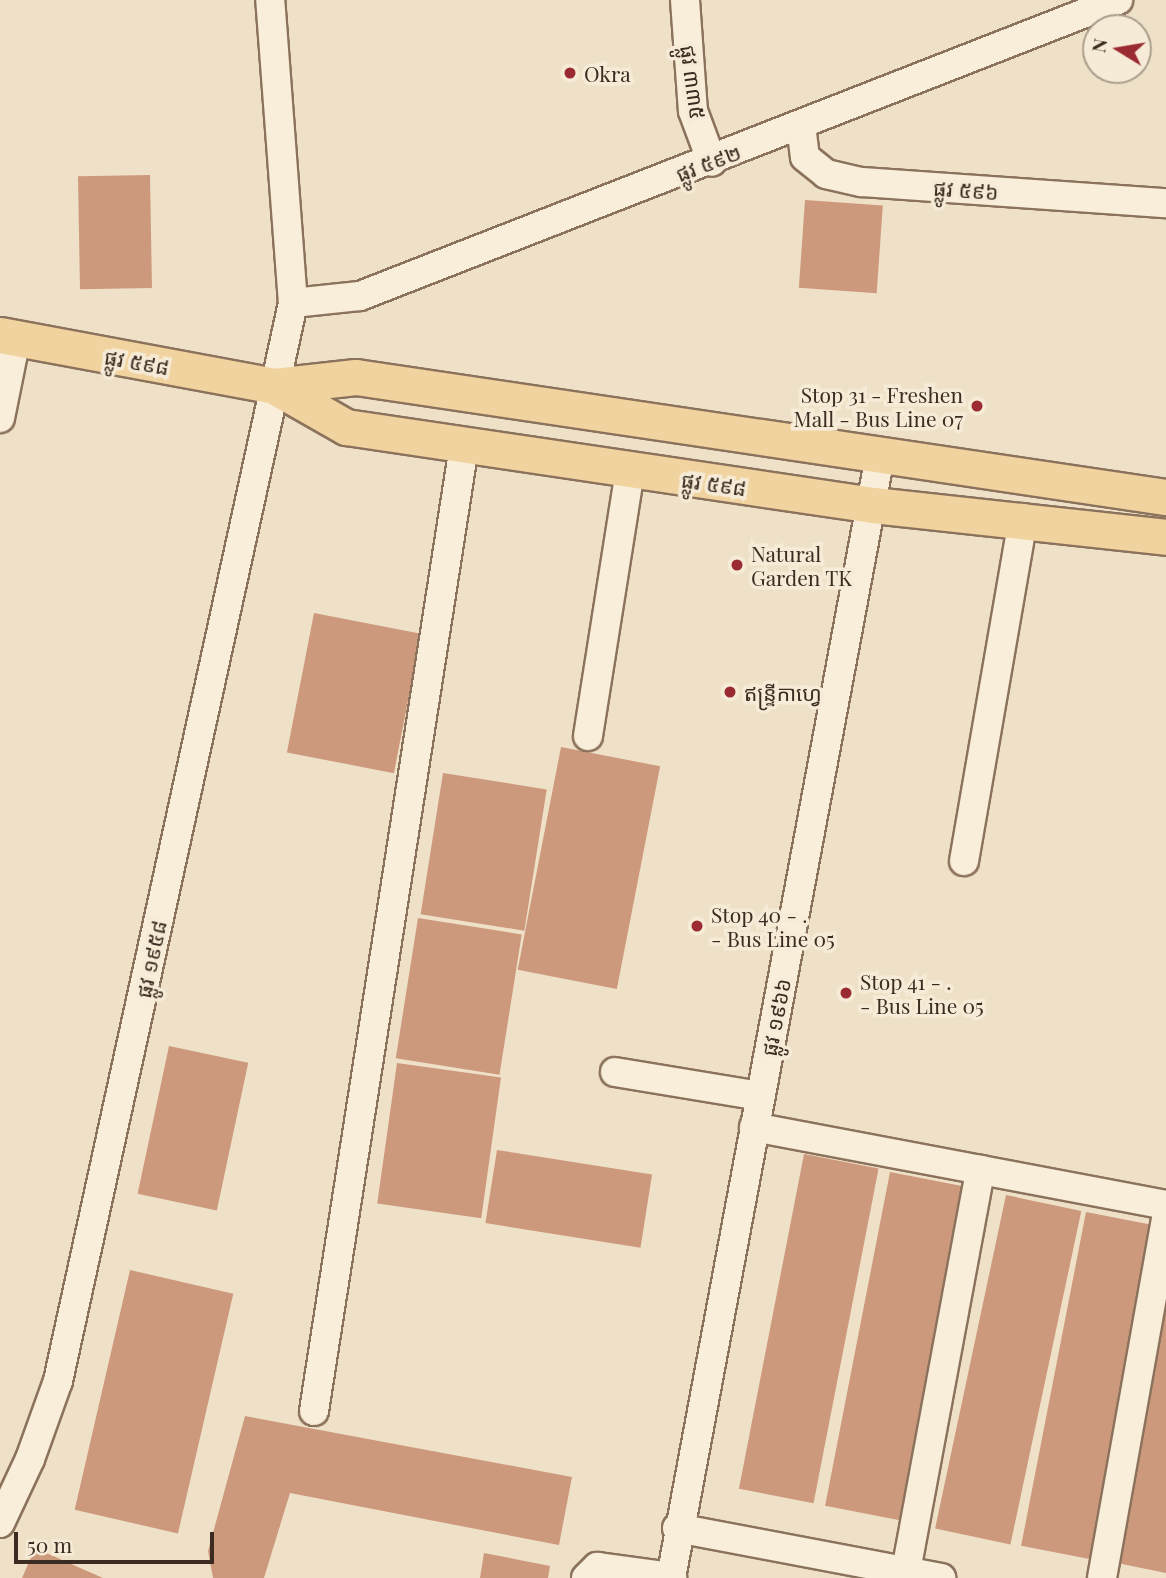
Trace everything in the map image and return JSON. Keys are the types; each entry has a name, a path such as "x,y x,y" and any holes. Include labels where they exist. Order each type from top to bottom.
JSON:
{"main road":[{"name":"ផ្លូវ ៥៩៨","path":"8,337 274,386 356,377 1166,497"},
{"name":"ផ្លូវ ៥៩៨","path":"274,386 346,427 873,505 1023,518 1166,537"}],"street":[{"name":"ផ្លូវ ១៩៥៨","path":"0,1523 30,1459 58,1381 293,303 270,0"},
{"name":"ផ្លូវ ៣៣៥","path":"685,0 694,111 712,162"},
{"name":"ផ្លូវ ៥៩២","path":"293,303 360,296 712,162 1118,0"},
{"name":"ផ្លូវ ៥៩៦","path":"801,125 806,157 827,174 838,177 1166,203"},
{"path":"0,418 8,337"},
{"path":"314,1411 464,446"},
{"name":"ផ្លូវ ១៩៦៦","path":"672,1577 677,1528 873,505 880,456"},
{"path":"588,736 630,471"},
{"path":"964,860 1023,518"},
{"path":"615,1072 760,1096"},
{"path":"754,1127 1166,1205"},
{"path":"906,1571 981,1170"},
{"path":"1102,1578 1166,1219"},
{"path":"677,1528 942,1578"},
{"path":"586,1578 597,1567 672,1577"}],"building":[{"path":"150,175 152,288 80,289 78,176"},
{"path":"805,200 883,205 877,293 799,288"},
{"path":"314,613 421,634 394,773 287,752"},
{"path":"561,747 660,766 617,989 518,970"},
{"path":"443,773 547,789 524,931 421,914"},
{"path":"418,918 522,934 499,1075 396,1058"},
{"path":"169,1046 248,1063 217,1211 138,1194"},
{"path":"397,1063 501,1078 481,1218 377,1204"},
{"path":"497,1150 652,1175 640,1248 485,1223"},
{"path":"804,1154 879,1169 814,1503 739,1489"},
{"path":"890,1172 965,1187 900,1520 825,1506"},
{"path":"1006,1195 1081,1211 1010,1545 935,1529"},
{"path":"1086,1212 1161,1227 1096,1560 1021,1546"},
{"path":"130,1270 233,1294 178,1534 75,1510"},
{"path":"1166,1303 1166,1573 1112,1562"},
{"path":"245,1416 572,1477 559,1545 290,1493 264,1578 213,1578 208,1551"},
{"path":"35,1548 103,1578 22,1578"},
{"path":"484,1553 550,1566 548,1578 480,1578"}],"place":[{"name":"Okra","path":"570,73"},
{"name":"Stop 31 - Freshen Mall - Bus Line 07","path":"977,406"},
{"name":"Natural Garden TK","path":"737,565"},
{"name":"ឥន្ទ្រីកាហ្វេ","path":"730,692"},
{"name":"Stop 40 - . - Bus Line 05","path":"697,926"},
{"name":"Stop 41 - . - Bus Line 05","path":"846,993"}]}
